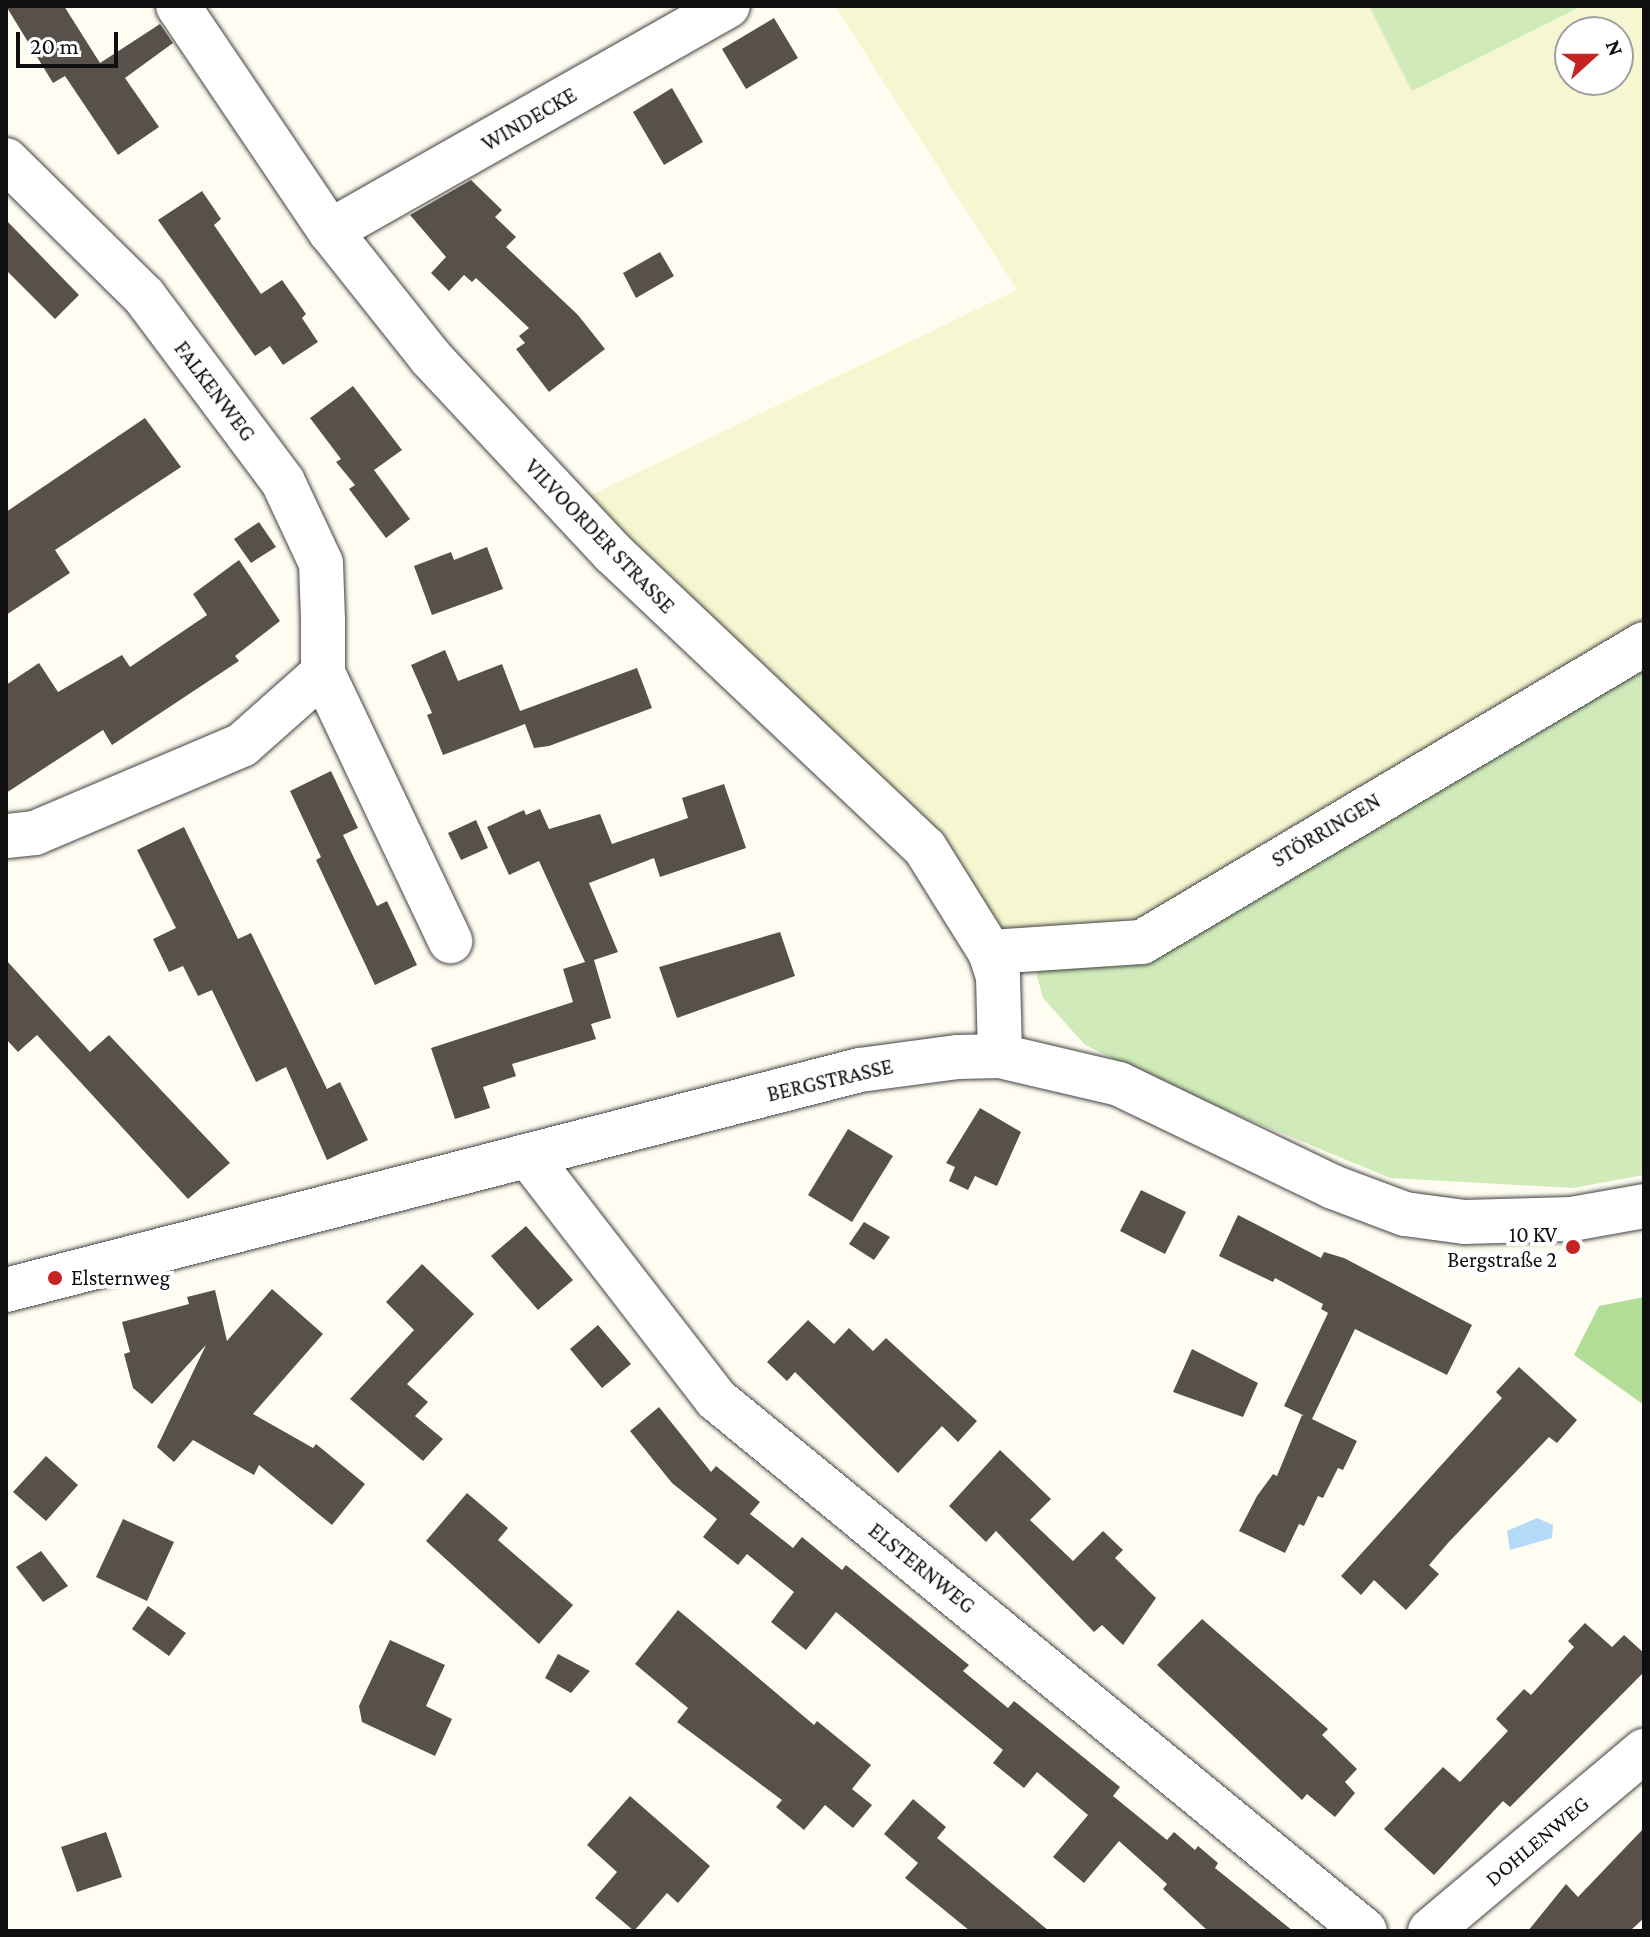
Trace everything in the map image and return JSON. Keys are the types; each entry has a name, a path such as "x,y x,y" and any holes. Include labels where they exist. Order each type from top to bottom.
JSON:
{"street":[{"name":"VILVOORDER STRASSE","path":"178,6 330,231 431,358 613,553 925,848 990,952 998,977 1000,1056"},
{"name":"WINDECKE","path":"330,231 728,6"},
{"name":"FALKENWEG","path":"6,160 144,296 283,482 321,563 323,673 450,941"},
{"name":"STÖRRINGEN","path":"990,952 1142,942 1644,644"},
{"path":"6,836 35,833 242,745 323,673"},
{"name":"BERGSTRASSE","path":"6,1290 860,1070 1000,1056 1119,1084 1333,1187 1405,1214 1464,1222 1572,1219 1644,1206"},
{"name":"ELSTERNWEG","path":"529,1157 716,1399 1365,1931"},
{"name":"DOHLENWEG","path":"1430,1931 1644,1751"}],"green space":[{"path":"835,6 1369,6 1412,90 1554,20 1554,96 1634,96 1634,16 1562,16 1582,6 1644,6 1644,639 1141,937 995,940 581,500 1017,290"},
{"path":"1369,6 1582,6 1562,16 1554,16 1554,20 1412,91"},
{"path":"1644,661 1644,1175 1573,1188 1390,1178 1187,1094 1085,1045 1043,998 1035,968 1152,961"},
{"path":"1644,1297 1644,1405 1574,1355 1599,1306"}],"water":[{"path":"1537,1518 1553,1525 1552,1538 1510,1550 1507,1531"}],"building":[{"path":"6,6 64,6 100,63 160,24 173,43 125,78 159,127 118,155 65,76 53,83"},
{"path":"774,18 798,58 746,89 722,49"},
{"path":"672,88 703,142 664,165 633,112"},
{"path":"471,180 502,210 495,217 516,237 506,247 578,315 605,349 549,392 516,349 525,343 519,336 529,328 476,278 472,282 464,275 449,291 431,273 446,257 410,215"},
{"path":"202,191 221,219 214,225 261,294 282,280 306,314 302,318 318,342 283,365 270,346 255,356 158,220"},
{"path":"6,220 79,295 55,319 6,270"},
{"path":"660,252 674,276 636,298 623,273"},
{"path":"353,386 402,450 374,470 410,519 386,538 349,489 355,485 336,462 341,459 310,418"},
{"path":"145,418 181,467 55,550 70,573 6,615 6,512"},
{"path":"259,522 276,547 251,563 234,539"},
{"path":"487,547 503,589 432,615 414,566 451,552 454,560"},
{"path":"239,560 280,621 235,656 239,661 112,745 103,730 6,793 6,685 39,663 58,692 122,655 130,667 207,615 193,594"},
{"path":"445,650 458,681 502,664 520,711 637,668 652,708 549,746 534,748 525,724 443,755 427,715 432,713 411,665"},
{"path":"331,771 358,828 343,835 377,906 387,901 417,965 375,985 316,860 321,857 290,791"},
{"path":"724,784 746,848 660,877 654,858 589,883 618,952 594,960 611,1018 591,1024 596,1039 512,1064 516,1076 483,1087 490,1108 455,1119 431,1048 573,1002 563,969 585,962 539,861 509,875 487,827 524,810 526,815 540,809 549,829 600,814 612,844 688,818 682,798"},
{"path":"476,820 488,848 461,860 448,833"},
{"path":"184,827 238,939 251,933 327,1089 340,1082 368,1140 327,1160 286,1067 256,1082 212,990 198,996 183,966 169,972 153,939 176,928 137,850"},
{"path":"780,932 795,976 677,1018 659,967"},
{"path":"6,960 90,1052 109,1035 230,1163 188,1199 37,1035 18,1052 6,1039"},
{"path":"980,1108 1021,1132 997,1186 975,1176 968,1190 949,1181 955,1167 946,1163"},
{"path":"848,1129 893,1156 852,1222 808,1195"},
{"path":"1141,1190 1186,1212 1165,1254 1120,1231"},
{"path":"1238,1215 1321,1258 1324,1252 1344,1258 1472,1325 1447,1375 1355,1329 1312,1419 1357,1441 1343,1470 1338,1468 1323,1498 1318,1496 1304,1526 1299,1524 1285,1553 1239,1531 1257,1496 1273,1474 1277,1476 1302,1415 1307,1417 1284,1406 1328,1313 1321,1309 1323,1304 1275,1278 1273,1282 1219,1256"},
{"path":"864,1222 890,1237 874,1260 849,1244"},
{"path":"526,1226 573,1280 538,1310 491,1256"},
{"path":"422,1264 474,1314 407,1384 428,1402 415,1416 443,1439 423,1461 350,1399 414,1330 386,1302"},
{"path":"272,1289 323,1334 253,1414 313,1448 316,1444 365,1484 332,1525 259,1465 254,1475 193,1440 174,1462 157,1447 206,1345 152,1404 133,1388 124,1354 130,1352 122,1322 189,1304 187,1297 215,1290 227,1341"},
{"path":"808,1320 834,1344 849,1328 873,1351 886,1338 977,1421 958,1442 942,1426 898,1473 795,1372 787,1381 767,1362"},
{"path":"598,1325 631,1364 602,1388 570,1349"},
{"path":"1192,1349 1258,1383 1243,1417 1173,1392"},
{"path":"1519,1367 1577,1420 1557,1443 1549,1437 1448,1543 1429,1565 1439,1574 1406,1610 1374,1580 1361,1595 1341,1576 1502,1398 1496,1392"},
{"path":"659,1407 711,1472 716,1466 760,1502 750,1514 793,1548 802,1537 842,1570 846,1565 969,1665 963,1671 1008,1708 1014,1701 1120,1787 1113,1796 1167,1840 1174,1832 1195,1850 1198,1846 1218,1863 1215,1868 1293,1931 1208,1931 1163,1889 1167,1884 1119,1841 1084,1883 1053,1857 1088,1815 1037,1772 1024,1788 993,1763 1003,1750 836,1612 806,1650 771,1622 794,1592 747,1554 738,1565 703,1537 717,1519 672,1483 630,1431"},
{"path":"1000,1450 1051,1499 1030,1520 1073,1561 1103,1531 1123,1550 1115,1558 1156,1598 1123,1645 1102,1625 1094,1632 996,1531 986,1542 949,1506"},
{"path":"46,1456 78,1485 46,1521 13,1492"},
{"path":"467,1493 508,1528 498,1540 573,1605 539,1644 426,1541"},
{"path":"123,1519 174,1542 147,1601 96,1577"},
{"path":"41,1551 68,1586 43,1602 16,1567"},
{"path":"148,1606 186,1633 169,1656 132,1629"},
{"path":"678,1610 814,1725 817,1721 871,1765 852,1789 872,1805 853,1828 825,1805 804,1830 776,1807 782,1800 677,1722 688,1708 635,1664"},
{"path":"1202,1619 1328,1729 1322,1735 1357,1769 1345,1782 1355,1793 1335,1817 1307,1794 1302,1800 1157,1665"},
{"path":"1585,1623 1612,1647 1624,1635 1644,1653 1644,1672 1510,1807 1503,1801 1434,1875 1384,1829 1443,1767 1460,1782 1508,1731 1496,1719 1524,1689 1531,1695 1574,1647 1568,1641"},
{"path":"390,1640 445,1665 426,1706 452,1719 435,1756 362,1722 359,1706"},
{"path":"558,1654 590,1671 571,1693 545,1678"},
{"path":"630,1796 710,1866 678,1903 667,1893 634,1931 595,1898 617,1872 587,1845"},
{"path":"913,1799 946,1827 937,1838 1049,1931 970,1931 905,1878 918,1863 884,1834"},
{"path":"1644,1828 1644,1918 1630,1931 1528,1931 1566,1884 1578,1897"},
{"path":"106,1832 122,1877 77,1892 61,1847"}],"place":[{"name":"10 KV Bergstraße 2","path":"1573,1247"},
{"name":"Elsternweg","path":"55,1278"}]}
